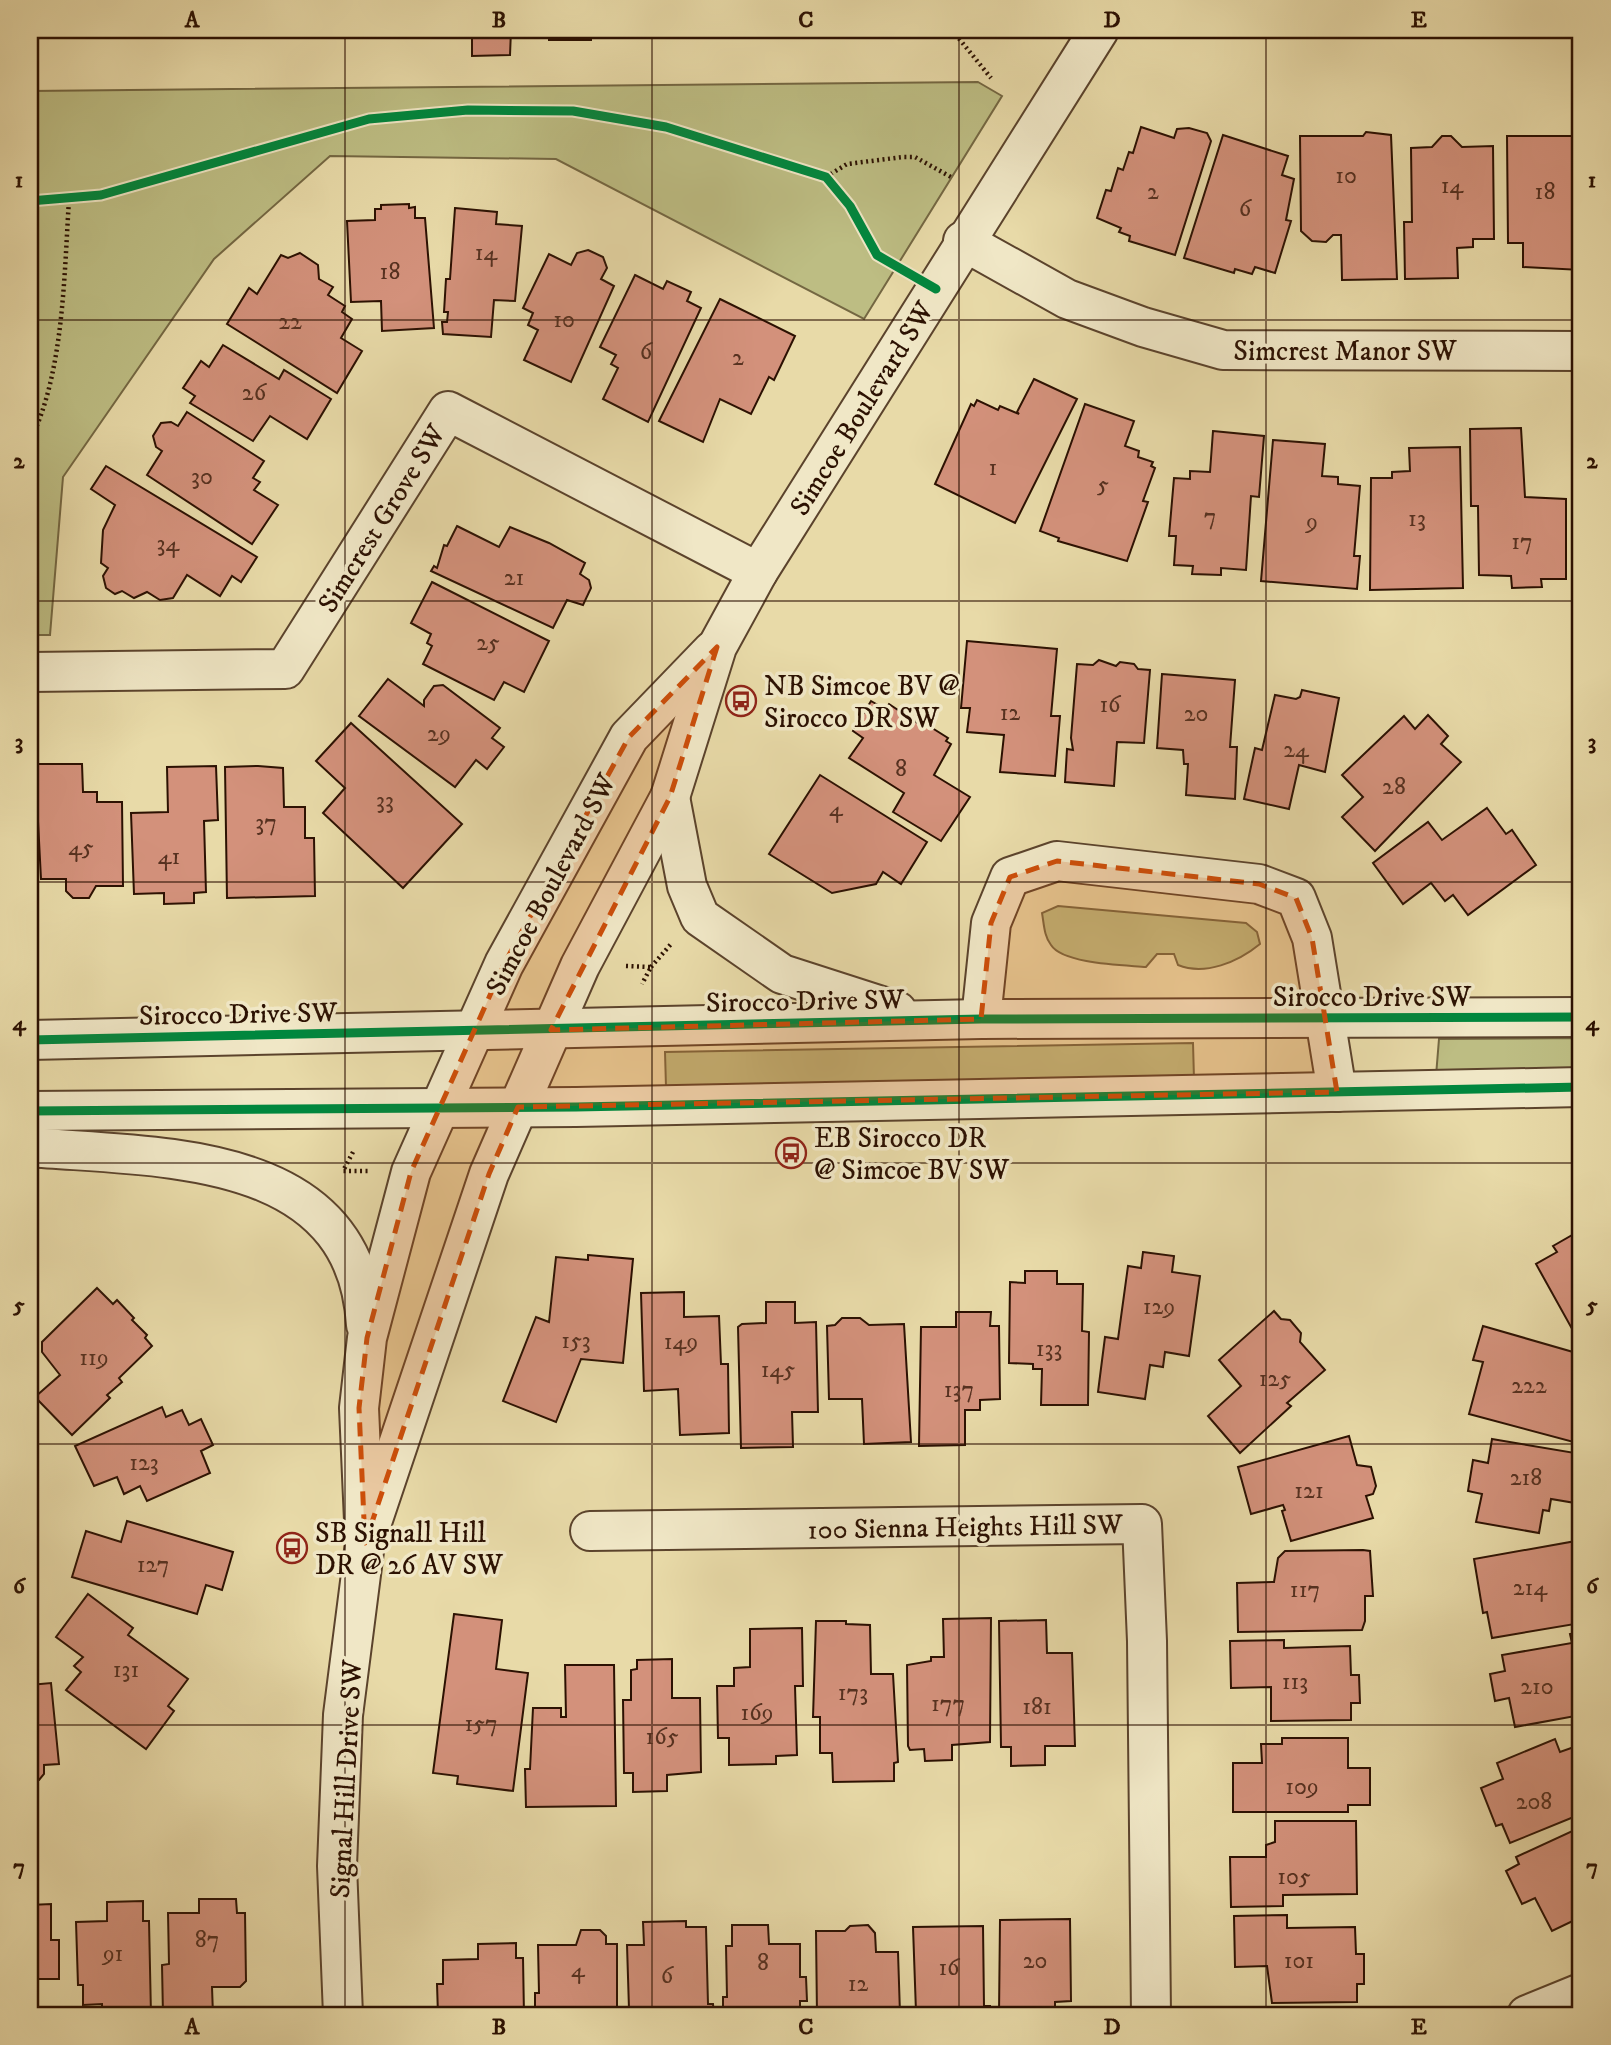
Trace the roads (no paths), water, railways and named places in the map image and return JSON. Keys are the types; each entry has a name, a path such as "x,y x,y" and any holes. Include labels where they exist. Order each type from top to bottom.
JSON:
{"street":[{"name":"Simcoe Boulevard SW","path":"518,1107 580,966 670,797 717,646 758,572 963,241 1099,30"},
{"name":"Simcrest Manor SW","path":"963,241 1067,299 1223,350 1581,351"},
{"name":"Simcrest Grove SW","path":"30,672 285,669 448,411 758,572"},
{"name":"Simcoe Boulevard SW","path":"439,1109 504,964 629,737 717,646"},
{"path":"670,797 687,886 701,917 782,974 925,1020"},
{"path":"981,1019 991,923 1010,877 1057,861 1259,884 1296,898 1312,938 1337,1092"},
{"name":"Sirocco Drive SW","path":"30,1040 981,1019 1325,1020 1581,1017"},
{"path":"30,1111 439,1109 1581,1087"},
{"name":"Signal Hill Drive SW","path":"365,1544 489,1174 518,1107"},
{"name":"Signal Hill Drive SW","path":"343,2015 337,1866 343,1715 365,1544 359,1408 367,1338 411,1172 439,1109"},
{"path":"30,1147 215,1164 274,1185 324,1218 343,1245 357,1274 365,1305 367,1338"},
{"name":"100 Sienna Heights Hill SW","path":"590,1531 1142,1524 1147,1641 1151,2015"},
{"path":"1527,2015 1581,1993"}],"place":[{"name":"NB Simcoe BV @ Sirocco DR SW","path":"741,701"},
{"name":"EB Sirocco DR @ Simcoe BV SW","path":"791,1153"},
{"name":"SB Signall Hill DR @ 26 AV SW","path":"292,1548"}]}
